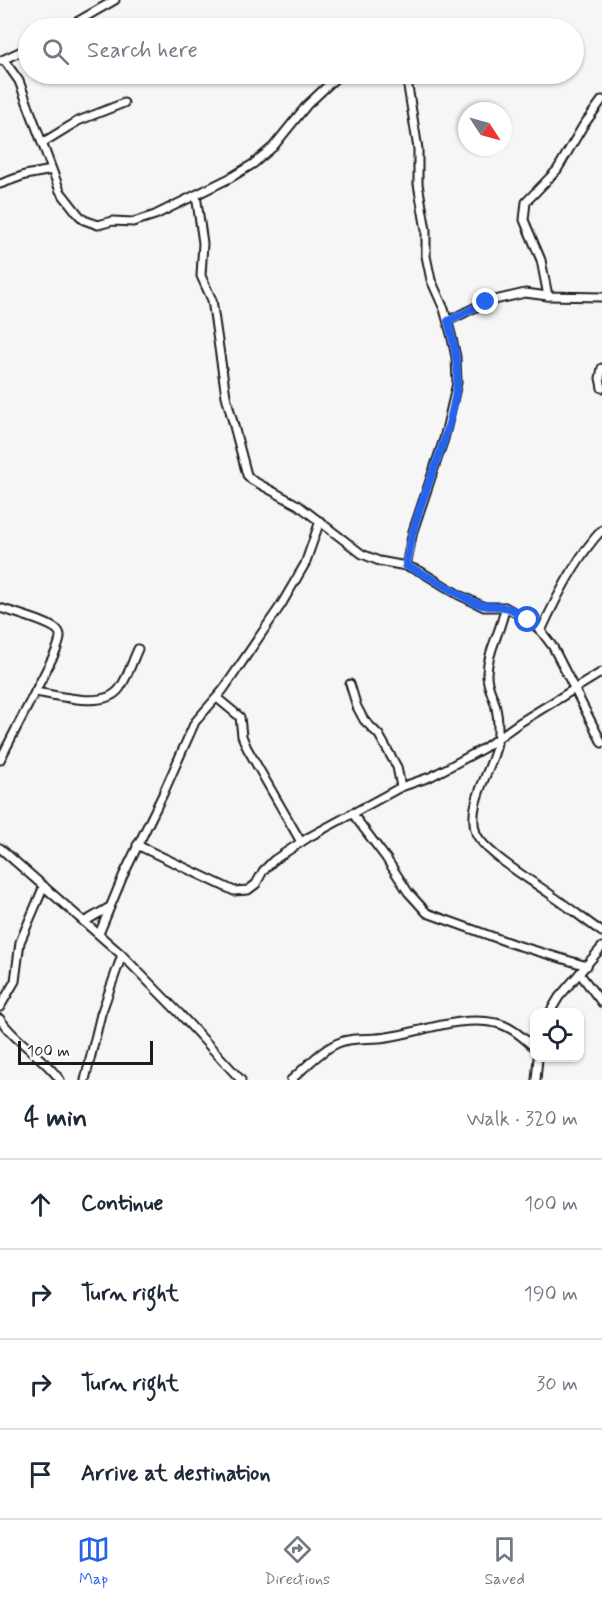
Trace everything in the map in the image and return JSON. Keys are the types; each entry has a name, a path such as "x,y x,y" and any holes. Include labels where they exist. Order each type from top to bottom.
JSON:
{"street":[{"path":"84,18 115,0"},
{"path":"18,53 2,61 18,80"},
{"path":"20,84 60,190 84,220 98,225 113,221 133,222 155,214 253,164 273,147 302,111 330,84"},
{"path":"406,566 413,531 444,440 457,383 456,357 448,321 431,280 426,256 426,230 418,184 418,149 408,84"},
{"path":"548,296 541,260 524,220 526,202 557,170 583,126 602,100"},
{"path":"42,143 78,121 124,102"},
{"path":"0,184 25,175 52,170"},
{"path":"196,195 202,243 201,276 212,300 226,396 243,465 252,480 298,505 362,554 379,561 420,571 476,603 484,606 505,607 528,620 541,631 553,647 602,743"},
{"path":"448,321 486,302 525,293 548,296 602,297"},
{"path":"602,368 600,378 602,388"},
{"path":"99,934 108,908 195,722 216,698 281,605 305,564 320,521"},
{"path":"541,631 557,594 586,549 602,530"},
{"path":"505,607 503,620 492,646 487,674 490,693 496,707 497,738 495,753 479,790 474,819 476,834 500,859 602,932"},
{"path":"0,608 53,626 60,633 57,651 0,760"},
{"path":"35,692 82,700 110,697 120,688 138,650"},
{"path":"137,844 234,891 248,890 256,884 263,871 274,860 301,842 401,787 430,777 602,672"},
{"path":"350,684 357,707 364,720 378,735 397,767 401,787"},
{"path":"216,698 240,717 242,736 250,754 301,842"},
{"path":"352,813 408,892 427,913 513,944 587,966"},
{"path":"0,848 122,955 241,1080"},
{"path":"0,1006 15,981 20,942 44,886"},
{"path":"84,922 108,908"},
{"path":"552,1008 559,997 602,947"},
{"path":"85,1080 101,1014 122,955"},
{"path":"580,975 602,1003"},
{"path":"0,1019 12,1034 42,1059 60,1080"},
{"path":"291,1080 324,1051 347,1039 386,1037 436,1025 479,1021 497,1023 509,1028 530,1044"},
{"path":"536,1080 538,1062"}],"route":[{"path":"486,302 448,321 456,357 457,383 444,440 413,531 406,566 420,571 476,603 484,606 505,607 528,620"}]}
